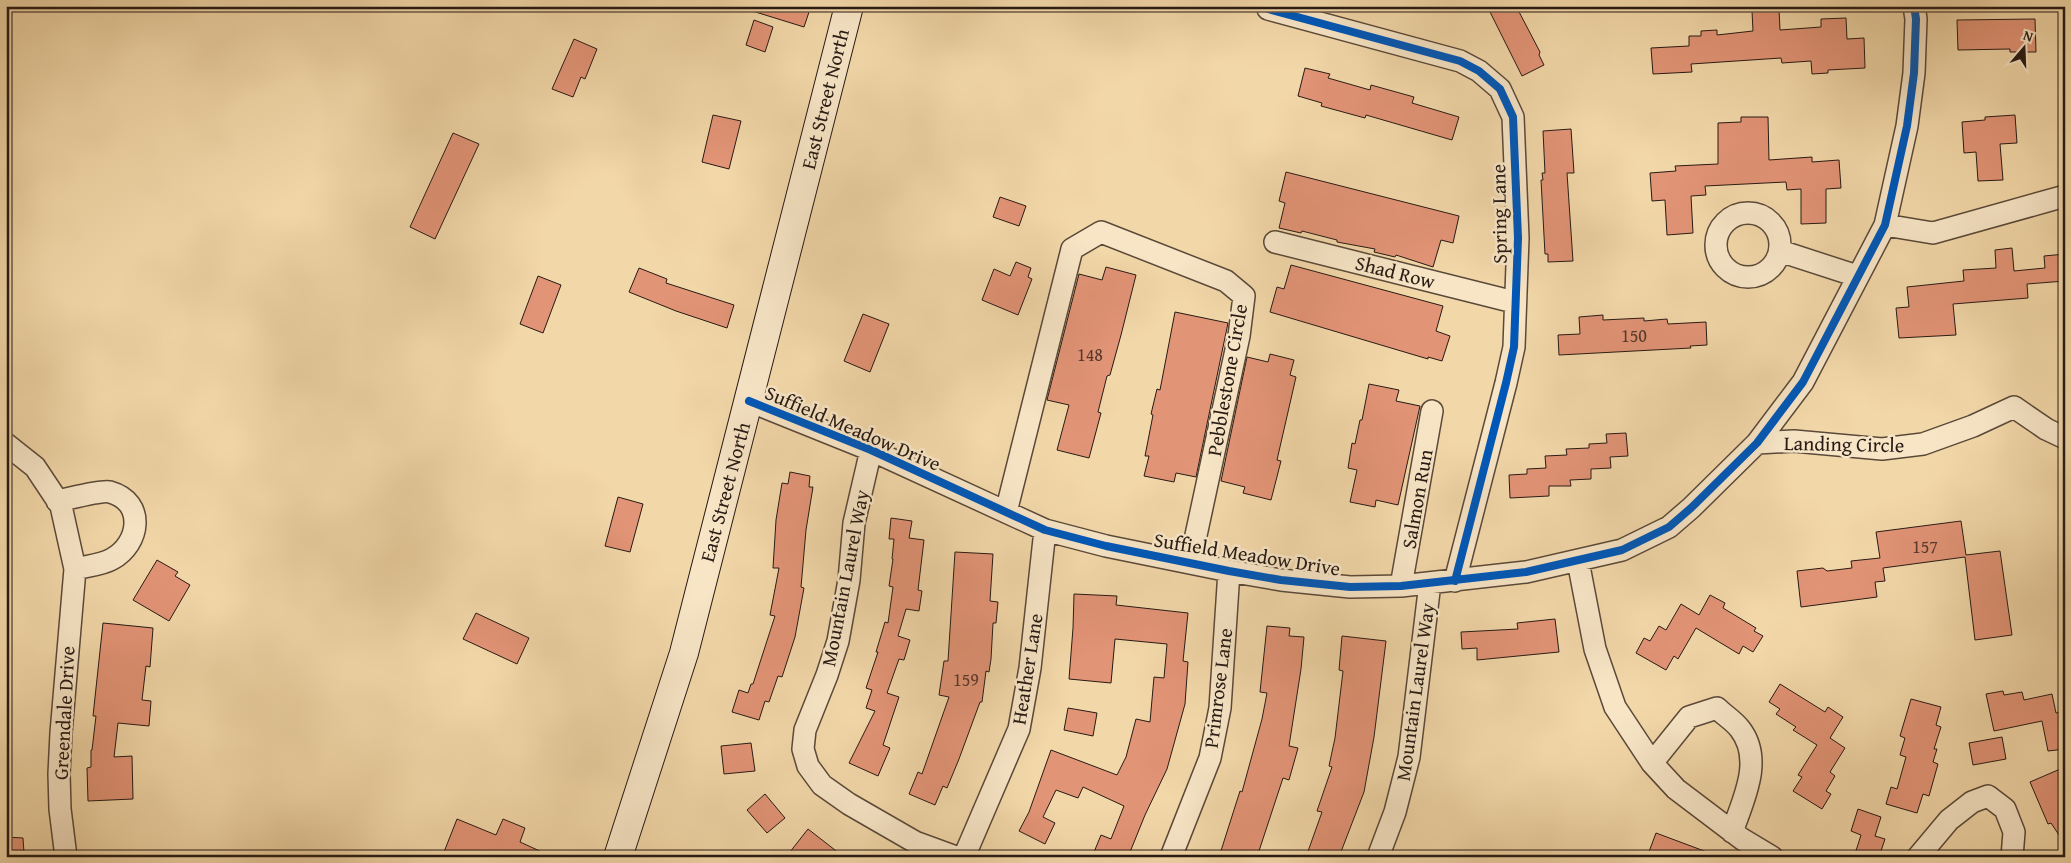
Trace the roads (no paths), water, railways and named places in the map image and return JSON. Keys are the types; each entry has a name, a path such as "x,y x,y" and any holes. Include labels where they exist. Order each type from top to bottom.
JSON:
{"main road":[{"name":"East Street North","path":"618,857 684,653 849,6"}],"street":[{"name":"Suffield Meadow Drive","path":"749,401 871,450 1045,530 1106,546 1281,580 1350,587 1401,586 1526,572 1622,550 1669,527 1758,443 1803,382 1885,225 1907,126 1913,82 1916,19 1914,6"},
{"name":"Spring Lane","path":"1268,9 1460,61 1479,71 1500,89 1513,117 1518,238 1514,302 1514,347 1454,581"},
{"path":"1885,225 1932,233 2065,196"},
{"name":"Pebblestone Circle","path":"1006,512 1072,249 1101,232 1226,281 1244,296 1239,336 1190,563"},
{"name":"Shad Row","path":"1275,242 1514,302"},
{"path":"1780,251 1857,276"},
{"name":"Landing Circle","path":"1758,443 1794,441 1882,449 1923,444 1973,426 2014,407 2046,429 2065,438"},
{"name":"Salmon Run","path":"1401,586 1432,411"},
{"name":"Greendale Drive","path":"6,444 35,467 61,506 74,569 59,774 60,809 66,857"},
{"name":"Mountain Laurel Way","path":"871,450 854,523 849,580 838,641 827,675 805,730 803,749 808,766 822,784 843,799 915,842 956,857"},
{"path":"57,501 108,491 122,497 132,508 136,528 127,549 111,560 74,569"},
{"name":"Heather Lane","path":"964,857 1019,729 1030,668 1045,530"},
{"path":"1578,561 1595,650 1615,707 1652,763 1676,789 1737,843 1772,857"},
{"name":"Primrose Lane","path":"1171,857 1210,758 1220,708 1229,571"},
{"name":"Mountain Laurel Way","path":"1378,857 1395,812 1409,757 1430,583"},
{"path":"1652,763 1689,717 1717,708 1740,729 1750,752 1751,779 1737,843"},
{"path":"1922,856 1949,820 1972,802 1988,796 2005,809 2014,832 2012,857"}]}
